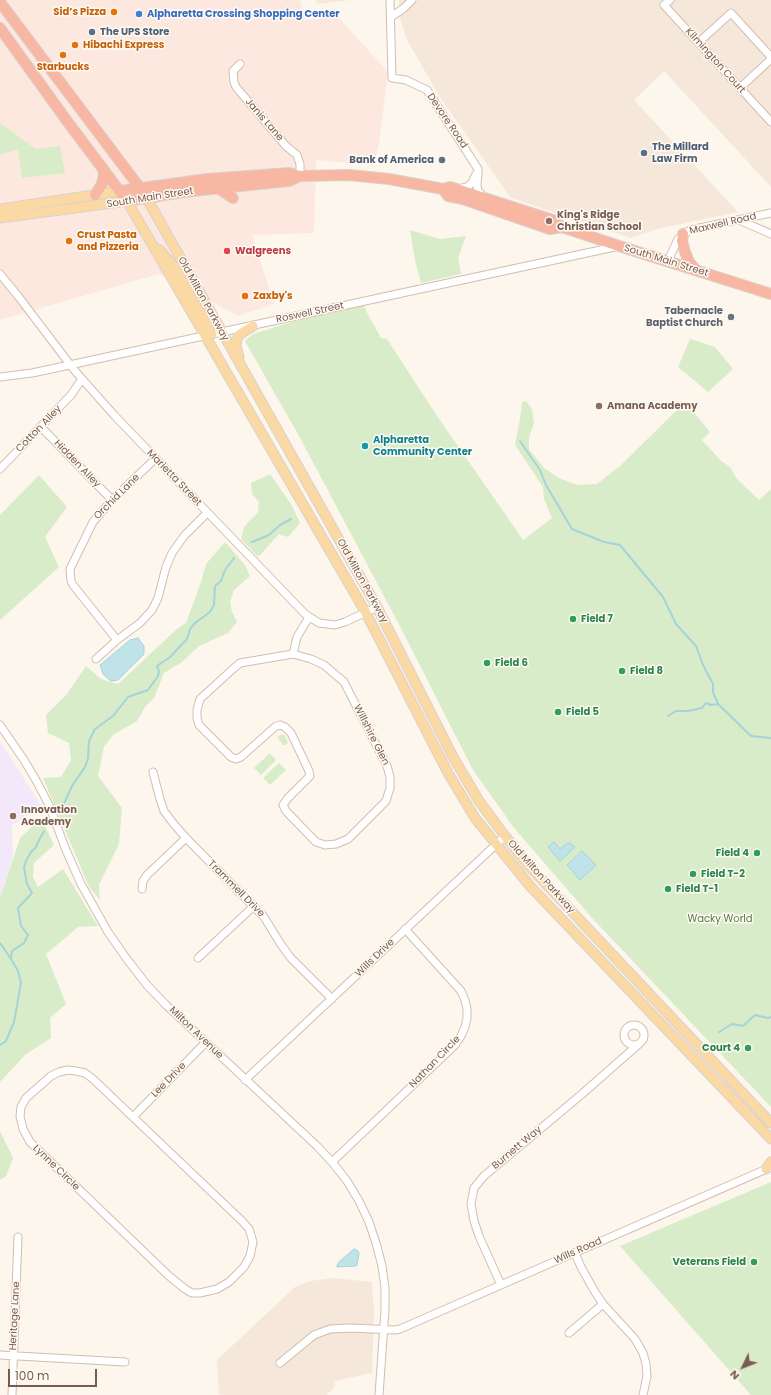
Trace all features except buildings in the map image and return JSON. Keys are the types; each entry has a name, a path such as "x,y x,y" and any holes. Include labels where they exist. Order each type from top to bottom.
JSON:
{"highway":[{"name":"Old Milton Parkway","path":"0,2 6,5 146,197"},
{"path":"0,28 127,201"},
{"path":"95,195 102,184 104,175 103,168"},
{"name":"South Main Street","path":"120,191 203,180 289,173 300,176 349,176 389,179 442,189 450,187 553,220 562,227 771,294"},
{"name":"South Main Street","path":"127,201 146,197 218,188 289,181 300,176"},
{"path":"218,188 233,198"},
{"name":"South Main Street","path":"442,189 448,196 463,199 550,229 562,227"},
{"path":"683,234 682,241 685,252 689,262 696,270"}],"main road":[{"name":"South Main Street","path":"0,209 120,191"},
{"name":"Old Milton Parkway","path":"146,197 197,286 213,334 238,392 366,613 448,773 475,818 530,886 771,1139"},
{"name":"South Main Street","path":"0,218 127,201"},
{"path":"127,201 153,245 163,253 175,268 213,334"},
{"path":"240,365 239,354 236,346 237,339 240,334 253,326"},
{"name":"Old Milton Parkway","path":"213,334 240,365 377,607 453,757 479,801 528,865 771,1123"}],"street":[{"name":"Devore Road","path":"390,0 392,78 406,80 427,90 478,169"},
{"path":"391,17 412,0"},
{"name":"Kilmington Court","path":"670,0 664,5 771,122"},
{"path":"699,42 730,13 771,58 740,88"},
{"name":"Janis Lane","path":"240,64 233,71 236,87 286,146 297,155 300,164 300,176"},
{"path":"458,189 467,187 472,183 478,169"},
{"path":"478,169 476,186 484,198"},
{"name":"Maxwell Road","path":"668,261 678,239 690,230 771,213"},
{"path":"739,220 771,234"},
{"name":"Roswell Street","path":"0,377 32,374 619,246"},
{"name":"Marietta Street","path":"0,274 82,379 114,415 309,618 319,623 335,625 377,607"},
{"name":"Cotton Alley","path":"0,469 76,389 82,379"},
{"name":"Hidden Alley","path":"41,427 112,500"},
{"name":"Orchid Lane","path":"116,640 71,581 70,573 77,553 93,522 112,500 155,459"},
{"path":"96,659 116,640 131,631 152,610 158,598 166,567 172,553 184,536 207,513"},
{"path":"294,654 297,637 309,618"},
{"name":"Willshire Glen","path":"294,654 324,665 344,682 387,766 390,777 390,788 386,802 348,839 336,844 325,845 316,842 286,812 283,805 310,776 291,733 285,727 280,725 276,726 241,757 236,759 231,757 199,725 197,718 197,710 200,699 240,663 294,654"},
{"name":"Milton Avenue","path":"0,725 37,782 49,805 81,884 108,932 126,958 147,985 205,1043 317,1146 332,1162 359,1201 369,1222 376,1243 382,1266 385,1288 384,1330 379,1395"},
{"name":"Trammell Drive","path":"153,772 164,811 186,838 254,906 270,924 280,943 290,957 332,999"},
{"name":"Wills Drive","path":"245,1080 505,836"},
{"path":"142,889 143,881 147,875 186,838"},
{"path":"198,958 254,906"},
{"name":"Nathan Circle","path":"332,1162 454,1044 466,1027 467,1009 461,991 405,929"},
{"name":"Lee Drive","path":"133,1117 205,1043"},
{"name":"Burnett Way","path":"501,1285 479,1236 474,1221 471,1204 474,1188 484,1176 640,1043"},
{"name":"Lynne Circle","path":"68,1070 85,1073 133,1117 249,1229 253,1242 248,1262 229,1282 217,1289 200,1293 192,1293 169,1276 36,1149 30,1142 23,1129 20,1116 21,1107 30,1094 51,1076 68,1070"},
{"name":"Wills Road","path":"280,1363 314,1334 330,1329 350,1328 384,1330 400,1328 575,1253 769,1166"},
{"name":"Heritage Lane","path":"12,1395 18,1236"},
{"path":"575,1253 587,1280 604,1304 635,1339 643,1353 647,1376 643,1395"},
{"path":"569,1333 604,1304"},
{"path":"0,1355 125,1362"}],"shaded area":[{"path":"0,0 300,0 305,20 338,17 388,72 379,144 373,165 316,160 314,233 252,235 274,304 238,316 159,274 0,320"},
{"path":"316,0 350,0 317,4"},
{"path":"399,0 771,0 771,187 664,71 634,100 738,212 657,229 631,238 511,198 441,99 407,40 400,18"},
{"name":"Innovation Academy","path":"0,741 42,807 12,825 13,857 0,898"},
{"path":"334,1278 372,1282 374,1312 372,1373 334,1381 335,1386 327,1395 219,1394 217,1360 295,1287 310,1281"}],"green space":[{"path":"0,123 36,149 60,146 65,173 22,178 18,150 0,154"},
{"path":"410,230 440,239 466,236 458,258 461,274 421,283 415,260"},
{"name":"Wacky World","path":"364,305 381,338 387,339 437,416 523,540 552,518 544,499 543,487 515,445 522,402 526,401 532,409 534,423 529,437 529,449 544,468 559,478 577,485 597,484 620,466 683,404 692,410 710,432 702,440 721,461 730,467 737,479 759,500 771,489 771,1107 593,919 514,828 473,770 403,632 299,436 245,341 253,334 308,317"},
{"path":"690,339 715,347 733,369 708,392 678,367"},
{"path":"270,474 291,504 300,523 288,537 279,534 260,555 257,556 241,539 244,527 258,512 259,502 252,494 251,483"},
{"path":"39,475 67,507 45,537 59,567 0,620 0,515"},
{"path":"225,542 245,565 250,576 234,590 230,602 232,612 237,622 228,633 199,646 182,662 164,673 154,698 145,707 137,721 113,735 104,747 98,776 122,808 119,844 99,885 100,900 89,887 43,778 61,777 71,760 69,743 48,733 46,715 67,694 86,666 101,679 118,684 178,628 186,623 206,564"},
{"path":"282,734 285,736 288,743 286,745 283,745 277,737"},
{"path":"270,753 276,760 261,775 254,768"},
{"path":"279,763 286,770 270,785 263,778"},
{"path":"43,821 54,845 34,863 33,877 38,887 63,869 98,926 78,927 46,954 66,1004 50,1018 51,1038 26,1054 0,1082 0,898 20,838 36,823"},
{"path":"0,1131 13,1158 6,1176 0,1180"},
{"path":"771,1182 771,1395 751,1395 620,1246"}],"water":[{"path":"138,638 144,646 144,654 118,680 111,681 103,674 100,665 130,640"},
{"path":"554,842 560,849 566,844 570,843 575,847 560,861 548,847"},
{"path":"582,851 596,865 580,880 567,865"},
{"path":"354,1249 359,1253 357,1265 337,1267 340,1261"}],"waterway":[{"path":"520,441 540,470 546,485 572,529 604,542 620,545 663,597 676,624 696,646 703,665 713,684 713,692 718,704 751,736 771,738"},
{"path":"252,542 269,535 280,525 291,519"},
{"path":"62,808 72,786 85,767 88,759 89,741 95,729 113,716 128,697 148,690 158,676 159,671 157,666 170,657 187,639 190,629 195,623 210,612 214,605 215,586 221,581 225,570 234,558"},
{"path":"668,716 676,711 688,711 702,708 706,703 711,705 718,704"},
{"path":"0,1045 6,1041 14,1022 21,983 18,971 11,959 12,951 24,943 28,935 21,926 18,908 32,893 27,884 24,868 26,861 36,847 44,831"},
{"path":"0,943 11,959"},
{"path":"719,1032 732,1024 743,1026 755,1015 768,1018 771,1017"}],"place":[{"name":"Sid’s Pizza","path":"114,12"},
{"name":"Alpharetta Crossing Shopping Center","path":"139,14"},
{"name":"The UPS Store","path":"92,32"},
{"name":"Hibachi Express","path":"75,45"},
{"name":"Starbucks","path":"63,55"},
{"name":"The Millard Law Firm","path":"644,153"},
{"name":"Bank of America","path":"442,160"},
{"name":"King's Ridge Christian School","path":"549,221"},
{"name":"Crust Pasta and Pizzeria","path":"69,241"},
{"name":"Walgreens","path":"227,251"},
{"name":"Zaxby's","path":"245,296"},
{"name":"Tabernacle Baptist Church","path":"731,317"},
{"name":"Amana Academy","path":"599,406"},
{"name":"Alpharetta Community Center","path":"365,446"},
{"name":"Field 7","path":"573,619"},
{"name":"Field 6","path":"487,663"},
{"name":"Field 8","path":"622,671"},
{"name":"Field 5","path":"558,712"},
{"name":"Innovation Academy","path":"13,816"},
{"name":"Field 4","path":"757,853"},
{"name":"Field T-2","path":"693,874"},
{"name":"Field T-1","path":"668,889"},
{"name":"Court 4","path":"748,1048"},
{"name":"Veterans Field","path":"754,1262"}]}
